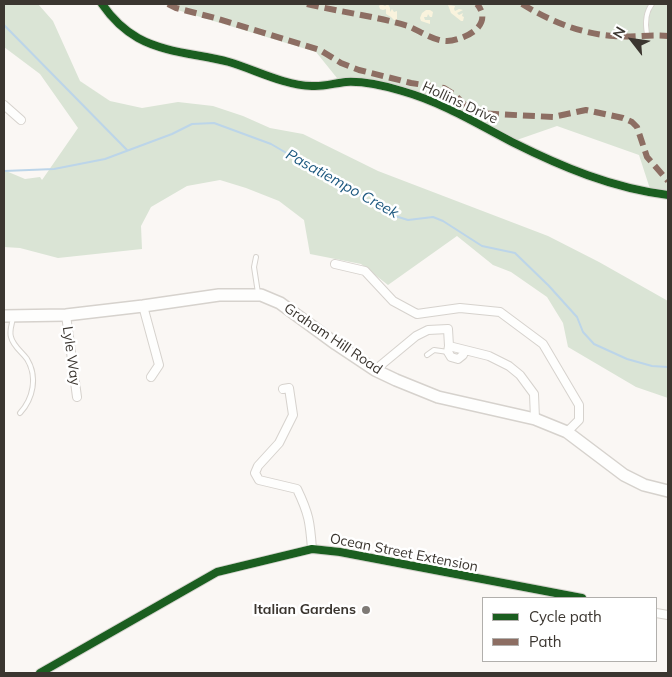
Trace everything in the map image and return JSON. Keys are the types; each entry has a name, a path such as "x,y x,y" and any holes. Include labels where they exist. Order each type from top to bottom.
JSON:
{"main road":[{"name":"Graham Hill Road","path":"8,316 66,315 144,306 219,294 258,295 280,303 375,370 438,397 535,419 567,432 624,475 644,485 668,491"}],"street":[{"name":"Hollins Drive","path":"102,4 118,22 136,37 154,45 228,62 286,82 312,86 346,82 361,83 401,90 448,108 513,142 587,176 650,193 668,195"},
{"path":"4,105 20,120"},
{"path":"335,264 365,271 393,301 417,314 460,308 500,312 543,344 578,405 579,420 567,432"},
{"path":"144,306 159,365 151,376"},
{"name":"Lyle Way","path":"66,315 77,397"},
{"path":"375,370 416,336 428,330 448,329 448,349 464,350 489,356 509,366 520,375 534,394 535,419"},
{"path":"283,389 289,388 293,415 279,443 258,466 255,473 259,480 297,489 307,510 310,522 312,549"},
{"name":"Ocean Street Extension","path":"40,673 216,572 312,549 340,552 577,597"}],"lane":[{"path":"646,34 645,22 648,8 652,4"},
{"path":"256,257 254,267 258,295"},
{"path":"8,316 11,338 28,360 33,386 30,400 20,413"},
{"path":"427,355 434,350 448,349"}],"green space":[{"path":"4,4 38,4 53,21 80,81 110,101 142,108 178,102 213,106 270,128 303,134 378,171 548,236 668,301 668,398 636,387 568,347 563,323 547,297 511,272 493,265 457,236 388,285 361,264 310,254 304,220 279,201 220,180 187,186 151,207 141,226 142,249 58,258 20,248 4,247 4,172 6,171 25,179 40,177 42,180 78,128 40,74 4,47"},
{"path":"164,4 668,4 668,194 651,192 639,155 557,126 511,142 413,93 341,83 316,52 174,9"}],"sand":[{"path":"381,4 385,6 388,4 390,12 392,9 394,12 397,11 397,20 386,14 386,9 380,9 379,6"},
{"path":"448,5 455,6 455,11 463,10 457,13 459,15 463,13 463,21 451,13"},
{"path":"426,10 433,12 432,17 428,14 427,17 424,17 425,20 430,20 430,24 421,21 420,18"}],"waterway":[{"path":"4,25 127,150"},
{"name":"Pasatiempo Creek","path":"4,171 54,169 105,159 172,134 192,124 214,123 271,144 395,216 408,220 433,217 443,221 482,246 515,253 577,317 583,332 594,344 627,359 652,366 668,367"}],"marked path":[{"path":"168,4 176,8 320,50 341,63 359,70 411,83 444,88 455,95 471,111 476,113 553,117 586,110 623,118 632,122 637,127 647,157 668,181"},
{"path":"307,4 408,26 442,41 464,37 479,26 482,16 477,4"},
{"path":"522,4 555,21 590,33 621,36 668,36"}],"cycle path":[{"path":"102,4 128,31 138,38 159,47 218,59 280,80 301,85 316,86 360,82 402,91 444,107 512,142 569,168 607,182 668,195"},
{"path":"40,673 217,572 312,549 340,552 577,597"}],"place":[{"name":"Italian Gardens","path":"366,610"}]}
